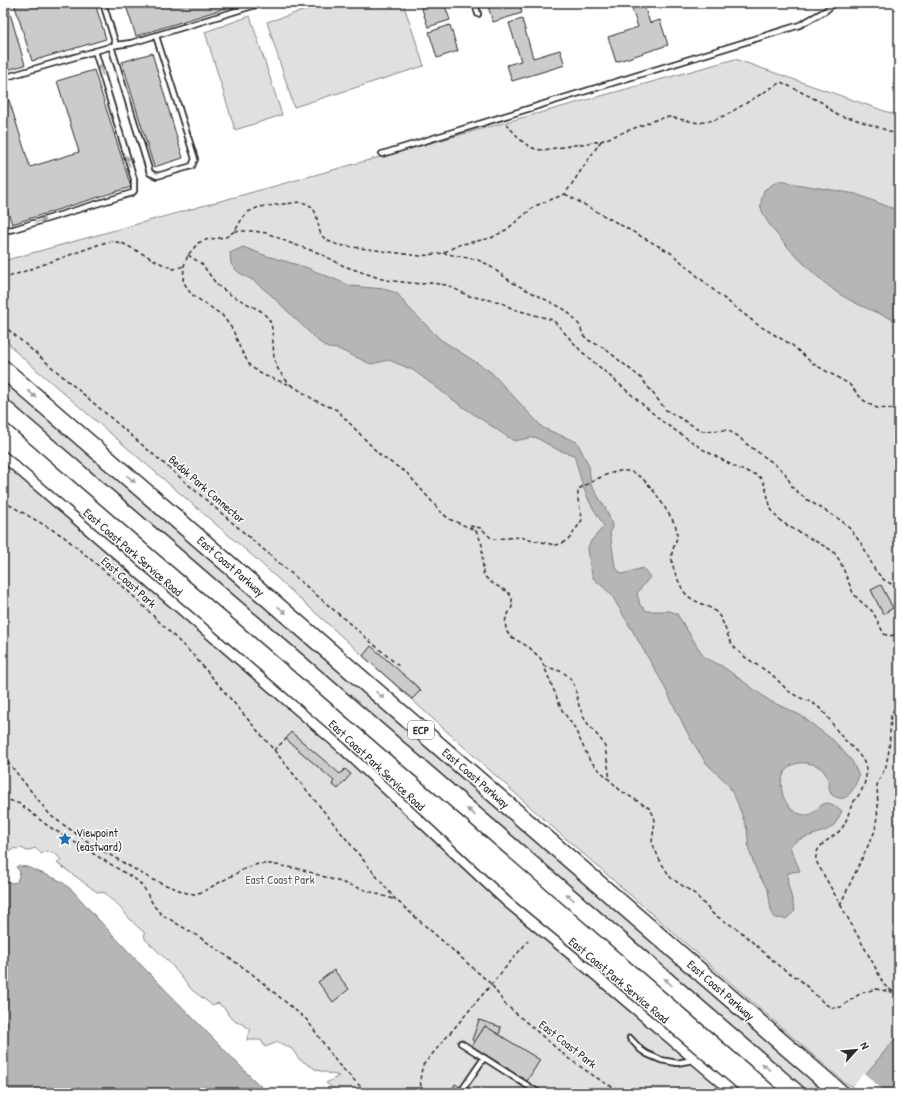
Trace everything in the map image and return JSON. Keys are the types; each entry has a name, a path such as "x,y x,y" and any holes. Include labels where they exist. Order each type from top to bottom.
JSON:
{"highway":[{"name":"East Coast Parkway","path":"3,369 839,1092"},
{"name":"ECP","path":"3,408 796,1093"}],"street":[{"name":"East Coast Park Service Road","path":"3,456 342,748 507,902 734,1093"}],"lane":[{"path":"103,3 113,45 150,173 158,176 192,166 195,159 156,36"},
{"path":"3,78 113,45 131,43 156,36 262,3"},
{"path":"475,3 478,14"},
{"path":"382,154 800,25 835,3"},
{"path":"3,227 8,230 14,229 132,193 134,191 134,180 94,51"},
{"path":"630,1038 641,1050 661,1060 677,1062 695,1060"},
{"path":"462,1043 539,1093"},
{"path":"460,1093 484,1058"}],"path":[{"path":"500,117 526,144 537,150 601,141 658,119 669,118 699,123 714,120 728,114 781,82 823,103 837,115 852,118 899,136"},
{"path":"443,253 458,245 491,238 500,234 535,206 565,194 601,141"},
{"path":"565,194 671,253 717,293 758,325 792,345 812,363 849,384 862,399 869,404 877,408 899,409"},
{"path":"293,386 263,375 250,366 240,348 233,330 222,315 191,294 183,281 184,266 188,255 198,243 205,240 226,237 235,231 243,217 254,209 300,202 308,204 313,208 322,236 328,241 338,245 420,256 443,253 478,260 487,264 513,283 564,309 580,326 583,335 588,340 604,348 641,378 666,410 702,431 727,430 738,436 772,462 785,473 793,488 806,499 847,525 863,546 875,570 884,580 899,588"},
{"path":"235,231 268,233 290,243 319,253 344,266 385,280 421,284 431,282 447,285 469,296 500,302 514,309 553,320 581,351 663,422 704,450 739,469 757,475 762,479 771,509 778,519 808,538 823,544 833,551 840,560 853,593 873,612 884,634 889,636 899,634"},
{"path":"3,279 103,243 113,242 124,244 174,269 184,266"},
{"path":"188,255 202,264 217,286 261,311 270,321 272,328 274,358 278,369 284,378 293,386 316,401 337,410 382,456 406,473 449,519 475,530 482,546 484,576 492,583 508,592 512,598 512,607 505,623 507,632 510,636 530,648 541,659 562,710 574,727 590,761 621,791 649,808 652,812 655,820 652,842 660,861 671,878 695,894 713,914 739,930 779,966 799,979 824,1004 841,1007 861,993 876,989 892,992 899,990"},
{"name":"Bedok Park Connector","path":"3,325 400,667"},
{"path":"468,526 481,528 492,539 520,537 550,545 561,544 574,534 582,520 578,495 580,488 595,480 619,471 631,471 648,483 675,524 677,538 671,561 685,592 692,599 716,613 721,620 728,640 736,650 774,677 792,694 816,705 826,713 841,736 863,759 867,772 861,793 852,803 849,816 843,827 835,836 820,846 815,856 818,866 884,985 899,996"},
{"name":"East Coast Park","path":"3,501 63,536 126,589 194,656 274,750 395,899 491,984 505,1004 569,1059 603,1082 625,1093"},
{"path":"544,666 563,672 570,678 584,718 605,747 610,780"},
{"path":"840,905 875,831 878,808 877,785 886,766 889,750 891,715 899,699"},
{"path":"274,750 286,739"},
{"name":"East Coast Park","path":"3,756 51,816 91,844 146,876 187,893 194,894 202,892 246,868 258,864 270,864 300,869 395,899"},
{"path":"3,798 20,804 48,826 138,881 161,914 204,940 251,973 307,1020 329,1053 367,1093"},
{"path":"424,1093 420,1085 420,1075 423,1065 528,941"}],"green space":[{"path":"328,3 403,3 424,66 294,107 267,22"},
{"path":"250,16 282,115 235,130 205,32"},
{"path":"735,59 899,116 899,1093 869,1093 845,1083 548,823 255,558 16,352 3,336 3,261"},
{"path":"3,380 828,1093 807,1093 3,397"},
{"name":"East Coast Park","path":"3,462 361,764 507,904 728,1093 334,1093 334,1089 326,1083 339,1076 317,1070 299,1059 292,1049 278,1042 265,1047 261,1040 247,1040 251,1029 236,1022 218,1003 212,1005 192,990 170,963 145,939 144,932 117,904 109,898 106,893 97,892 57,863 61,860 56,854 45,851 42,854 35,848 27,851 21,848 15,848 5,854 4,858 7,862 6,865 3,864"}],"shaded area":[{"path":"778,181 856,194 899,211 899,322 841,295 820,279 783,242 765,218 761,208 764,190"},
{"path":"243,247 305,267 351,286 384,289 397,293 406,305 440,339 491,372 543,428 577,442 589,466 591,485 606,509 611,522 612,527 610,532 615,567 622,574 643,568 650,577 637,593 640,605 647,611 670,611 677,614 704,657 722,666 770,701 800,715 833,740 852,761 859,776 855,786 846,797 841,798 831,794 825,773 822,769 809,763 799,763 790,766 782,779 783,796 787,804 800,814 807,815 823,804 828,803 834,805 842,811 832,827 803,838 790,847 800,871 787,874 795,911 786,919 775,918 771,910 768,890 757,872 749,850 747,829 738,804 728,784 706,763 689,736 661,680 611,594 593,578 588,547 591,541 604,526 590,503 583,487 574,455 558,450 535,437 514,441 460,405 413,370 389,360 371,364 338,349 328,348 318,341 271,295 254,281 238,272 231,264 230,253"},
{"path":"16,867 27,867 61,881 73,891 144,968 268,1093 3,1093 3,880 11,883 17,882 20,872"},
{"path":"899,1034 899,1093 850,1093"}],"pier":[{"path":"864,1073 886,1093 848,1093"}],"building":[{"path":"3,3 7,3 25,65 7,70 3,57"},
{"path":"14,3 95,3 106,39 32,61"},
{"path":"125,3 242,3 136,36"},
{"path":"420,3 444,3 450,20 428,27"},
{"path":"487,3 519,3 522,13 493,22"},
{"path":"630,3 643,3 650,23 660,20 668,45 616,62 608,37 638,27"},
{"path":"522,19 533,58 560,50 565,65 512,81 507,65 521,61 509,23"},
{"path":"450,25 458,51 437,58 429,32"},
{"path":"152,53 183,158 154,167 122,62"},
{"path":"94,70 131,187 12,224 3,197 3,102 9,100 30,167 79,152 57,81"},
{"path":"881,585 893,608 883,614 871,590"},
{"path":"371,646 421,690 412,699 363,656"},
{"path":"291,732 340,774 345,769 351,774 338,789 332,784 334,781 286,739"},
{"path":"334,970 349,989 333,1002 318,982"},
{"path":"479,1020 501,1027 499,1035 485,1026 475,1042 472,1040"},
{"path":"485,1026 540,1060 527,1081 472,1046"},
{"path":"455,1084 460,1087 458,1091 453,1088"}],"place":[{"name":"Viewpoint (eastward)","path":"65,839"}]}
